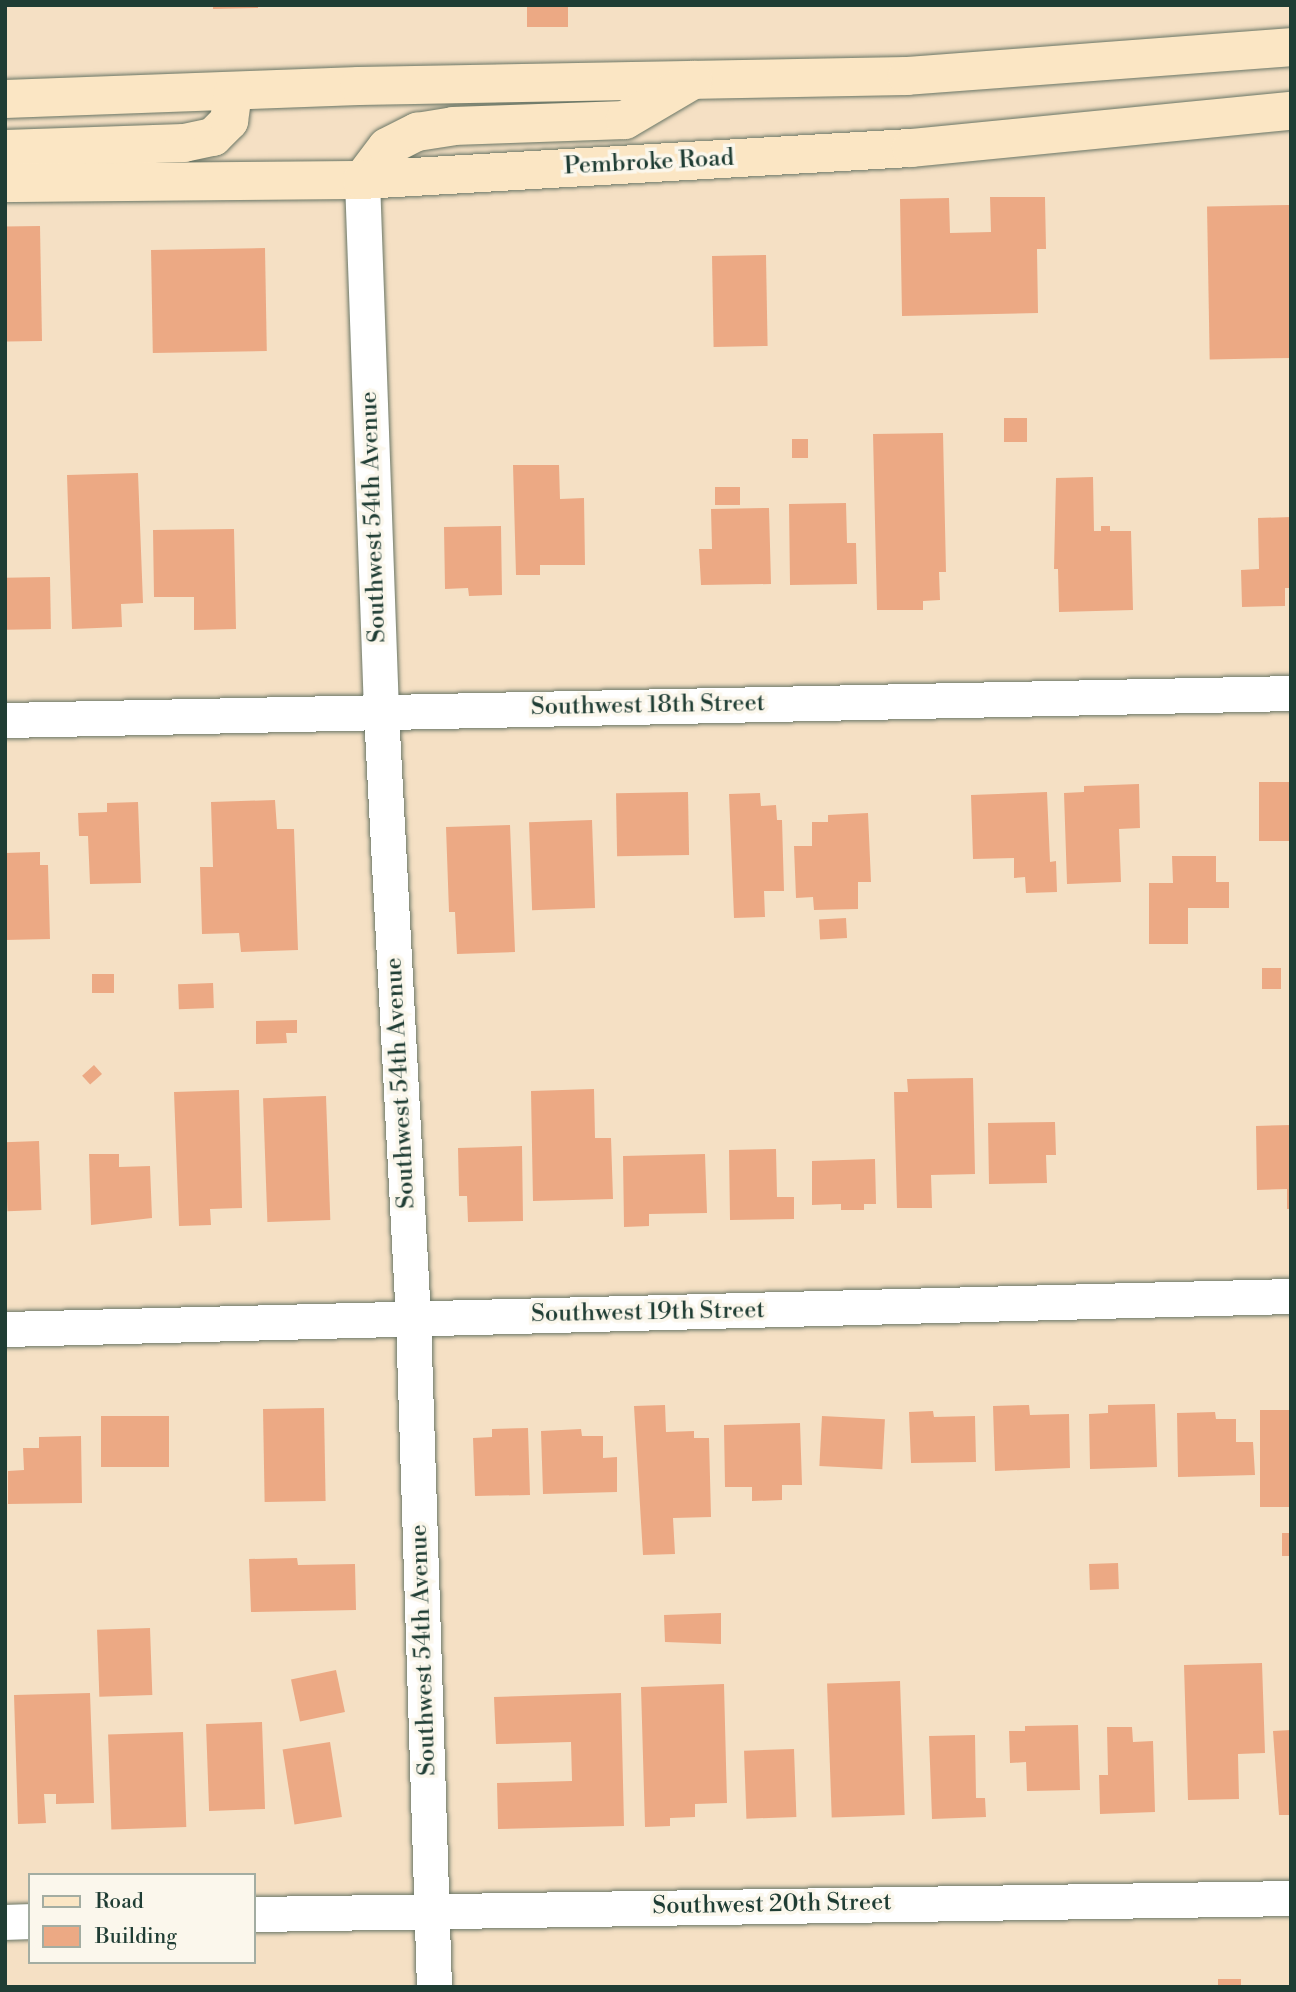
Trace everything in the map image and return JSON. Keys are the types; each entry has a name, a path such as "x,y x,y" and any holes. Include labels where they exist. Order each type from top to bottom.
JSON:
{"main road":[{"path":"5,99 695,79 907,76 1291,47"},
{"path":"362,180 387,146 417,132 453,126 625,120 695,79"},
{"path":"5,149 184,143 213,137 229,121 233,91"},
{"name":"Pembroke Road","path":"5,183 362,180 911,148 1291,111"}],"street":[{"name":"Southwest 54th Avenue","path":"362,180 381,712 413,1319 434,1987"},
{"name":"Southwest 18th Street","path":"5,720 1291,693"},
{"name":"Southwest 19th Street","path":"5,1329 1291,1296"},
{"name":"Southwest 20th Street","path":"256,1914 432,1909 1291,1898"},
{"path":"5,1922 28,1921"}],"building":[{"path":"213,5 258,5 258,8 213,9"},
{"path":"527,5 568,5 568,27 527,27"},
{"path":"990,197 1045,197 1046,249 1037,249 1038,313 902,316 900,199 949,198 950,233 991,232"},
{"path":"1289,205 1291,358 1210,359 1207,206"},
{"path":"40,226 42,341 7,342 5,227"},
{"path":"265,248 267,351 153,353 151,250"},
{"path":"766,255 768,346 714,347 712,256"},
{"path":"1004,418 1027,418 1027,442 1004,442"},
{"path":"943,433 946,572 939,572 940,600 923,601 923,610 877,610 873,434"},
{"path":"792,439 808,439 808,458 792,458"},
{"path":"513,465 559,465 560,499 584,498 585,565 540,565 540,575 516,575"},
{"path":"138,473 143,603 121,604 122,627 72,629 67,475"},
{"path":"1093,477 1094,531 1101,531 1101,526 1110,526 1110,531 1131,531 1133,610 1059,612 1058,569 1054,569 1056,478"},
{"path":"715,487 740,487 740,505 715,505"},
{"path":"846,503 847,543 856,543 857,584 790,585 789,504"},
{"path":"769,508 771,584 701,585 699,549 712,549 711,509"},
{"path":"1291,517 1291,588 1285,588 1285,606 1242,607 1241,570 1259,569 1258,518"},
{"path":"501,526 502,595 469,596 468,588 445,589 444,527"},
{"path":"234,529 236,629 194,630 194,597 154,597 153,530"},
{"path":"50,577 51,629 6,630 5,578"},
{"path":"1259,782 1291,782 1291,841 1259,841"},
{"path":"1139,784 1140,828 1119,829 1121,882 1067,884 1064,793 1084,792 1084,786"},
{"path":"688,792 689,855 617,856 616,793"},
{"path":"1047,792 1050,862 1056,861 1057,892 1026,893 1025,877 1014,878 1014,858 973,859 971,795"},
{"path":"760,793 761,806 776,805 777,820 782,820 784,891 764,891 765,917 734,918 729,794"},
{"path":"275,800 277,829 294,829 298,950 241,952 239,933 202,934 200,867 213,867 211,802"},
{"path":"138,802 141,883 90,884 88,836 79,836 78,813 107,812 107,803"},
{"path":"868,813 871,882 858,882 858,909 814,910 813,897 796,898 794,846 812,846 812,822 828,822 828,815"},
{"path":"592,820 595,908 532,910 529,822"},
{"path":"510,825 515,952 457,954 455,912 449,912 446,827"},
{"path":"40,852 40,865 48,865 50,939 5,940 5,853"},
{"path":"1172,856 1216,856 1216,882 1229,882 1229,908 1188,908 1188,944 1149,944 1149,883 1173,883"},
{"path":"846,918 847,938 820,939 819,919"},
{"path":"1262,968 1281,968 1281,989 1262,989"},
{"path":"92,974 114,974 114,993 92,993"},
{"path":"213,983 214,1008 179,1009 178,984"},
{"path":"297,1020 297,1033 286,1033 287,1043 256,1044 256,1021"},
{"path":"94,1065 102,1074 90,1085 82,1076"},
{"path":"973,1078 975,1174 931,1175 932,1208 897,1208 894,1092 908,1092 907,1079"},
{"path":"594,1089 595,1138 611,1138 613,1199 533,1201 531,1091"},
{"path":"239,1090 242,1208 210,1209 211,1225 179,1226 174,1092"},
{"path":"326,1096 330,1220 267,1222 263,1098"},
{"path":"1055,1122 1056,1155 1046,1155 1047,1183 989,1184 988,1123"},
{"path":"1291,1125 1291,1209 1287,1209 1287,1189 1257,1190 1256,1126"},
{"path":"39,1141 41,1210 7,1211 5,1142"},
{"path":"522,1146 523,1221 468,1222 467,1196 459,1196 458,1148"},
{"path":"776,1149 777,1197 794,1197 794,1219 730,1220 729,1150"},
{"path":"89,1154 119,1154 119,1167 150,1166 152,1218 91,1225"},
{"path":"705,1154 707,1213 649,1214 649,1226 624,1227 623,1156"},
{"path":"875,1159 876,1204 864,1204 864,1210 841,1210 841,1204 812,1205 812,1161"},
{"path":"1155,1404 1157,1467 1090,1469 1089,1414 1108,1413 1108,1405"},
{"path":"665,1405 666,1432 694,1431 694,1438 709,1438 711,1517 673,1518 675,1554 643,1555 634,1406"},
{"path":"1029,1405 1030,1415 1069,1414 1070,1468 995,1471 993,1406"},
{"path":"324,1408 326,1501 265,1502 263,1409"},
{"path":"1260,1410 1291,1410 1291,1507 1260,1507"},
{"path":"933,1411 934,1417 975,1416 976,1462 911,1463 909,1412"},
{"path":"1215,1412 1216,1419 1236,1419 1236,1442 1253,1442 1255,1475 1178,1477 1177,1413"},
{"path":"101,1416 169,1416 169,1467 101,1467"},
{"path":"822,1416 885,1419 882,1469 819,1466"},
{"path":"800,1423 802,1485 782,1485 782,1500 752,1501 752,1487 725,1487 724,1425"},
{"path":"528,1428 530,1495 475,1496 473,1438 492,1437 492,1429"},
{"path":"581,1429 582,1436 603,1436 603,1458 617,1457 617,1492 543,1494 541,1431"},
{"path":"81,1436 82,1503 8,1504 8,1471 24,1470 23,1448 39,1448 39,1437"},
{"path":"1282,1533 1291,1533 1291,1556 1282,1556"},
{"path":"297,1558 298,1565 355,1564 356,1610 251,1612 249,1559"},
{"path":"1118,1563 1119,1589 1090,1590 1089,1564"},
{"path":"721,1613 721,1644 665,1642 664,1615"},
{"path":"150,1628 152,1695 99,1697 97,1630"},
{"path":"1262,1663 1265,1753 1238,1754 1239,1799 1188,1800 1184,1665"},
{"path":"336,1670 345,1712 300,1722 291,1680"},
{"path":"900,1681 905,1815 832,1817 827,1684"},
{"path":"724,1684 727,1803 695,1804 695,1817 670,1818 670,1826 645,1827 641,1687"},
{"path":"90,1693 94,1803 56,1804 56,1794 44,1794 46,1823 18,1824 14,1695"},
{"path":"621,1693 624,1826 498,1829 497,1783 572,1781 571,1742 496,1744 494,1697"},
{"path":"262,1722 265,1809 209,1811 206,1724"},
{"path":"1078,1725 1080,1790 1027,1791 1026,1762 1010,1763 1009,1731 1025,1731 1025,1726"},
{"path":"1107,1727 1132,1727 1133,1742 1153,1741 1155,1812 1100,1814 1099,1775 1108,1775"},
{"path":"1291,1730 1291,1815 1279,1815 1273,1731"},
{"path":"183,1732 186,1827 111,1830 108,1735"},
{"path":"975,1735 976,1798 985,1798 986,1817 932,1819 929,1736"},
{"path":"330,1742 342,1817 294,1825 283,1750"},
{"path":"794,1749 796,1817 746,1819 744,1751"},
{"path":"1218,1979 1241,1979 1241,1987 1218,1987"}]}
